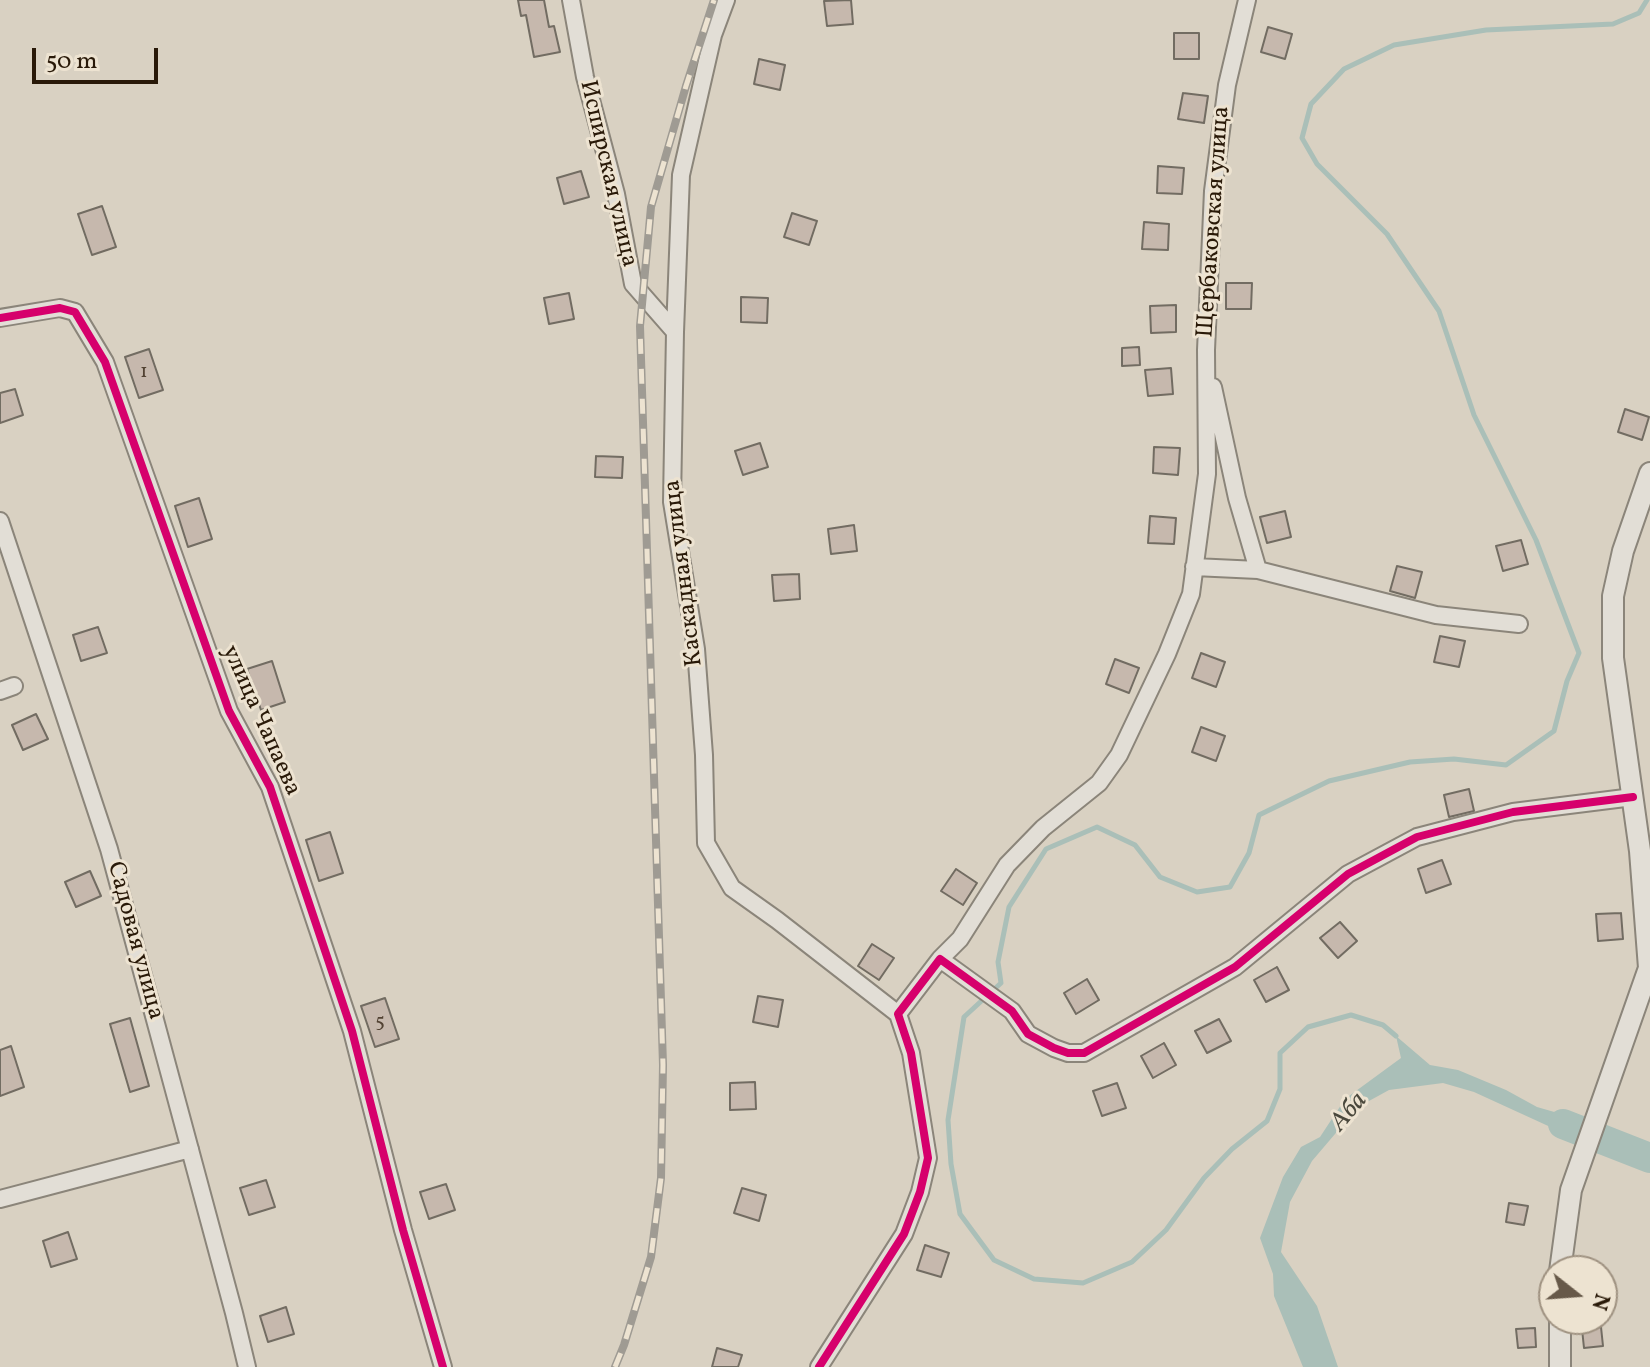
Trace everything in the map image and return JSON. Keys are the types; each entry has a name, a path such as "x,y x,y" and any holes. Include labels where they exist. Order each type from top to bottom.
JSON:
{"street":[{"name":"Испирская улица","path":"571,0 585,77 616,194 633,284 675,332"},
{"name":"Каскадная улица","path":"726,0 713,35 681,175 675,332 672,502 696,649 704,755 706,843 732,888 898,1014"},
{"name":"Щербаковская улица","path":"898,1014 940,959 960,939 1007,865 1043,828 1099,783 1119,755 1167,654 1191,594 1207,474 1206,350 1213,191 1219,133 1236,36 1247,0"},
{"name":"улица Чапаева","path":"0,318 60,308 75,312 105,362 229,711 270,787 348,1017 380,1131 403,1230 443,1367"},
{"name":"Щербаковская улица","path":"1206,350 1237,498 1258,570"},
{"path":"1562,1255 1571,1190 1649,969 1640,851 1613,658 1613,596 1623,551 1650,473"},
{"name":"Садовая улица","path":"0,521 109,849 247,1367"},
{"path":"1194,567 1258,570 1436,615 1519,624"},
{"path":"940,959 1012,1011 1028,1034 1068,1053 1084,1053 1235,967 1348,874 1417,837 1513,812 1633,797"},
{"path":"819,1367 904,1234 920,1192 928,1158 911,1053 898,1014"},
{"path":"0,1199 190,1149"},
{"path":"1560,1335 1560,1367"}],"water":[{"path":"1396,1036 1430,1065 1458,1070 1537,1107 1589,1122 1581,1141 1474,1092 1443,1083 1389,1090 1358,1107 1312,1161 1290,1202 1281,1252 1317,1306 1338,1367 1303,1367 1274,1296 1273,1274 1260,1238 1283,1177 1301,1147 1320,1137 1345,1099 1401,1058"}],"building":[{"path":"518,0 544,0 549,27 554,26 560,52 534,57 526,15 521,16"},
{"path":"851,0 853,24 827,26 824,1"},
{"path":"1268,27 1292,34 1285,59 1261,52"},
{"path":"1174,33 1199,33 1199,59 1174,59"},
{"path":"759,59 785,65 780,90 754,84"},
{"path":"1183,93 1208,96 1204,123 1178,119"},
{"path":"1158,166 1184,168 1182,194 1157,193"},
{"path":"581,171 589,197 564,204 557,178"},
{"path":"102,206 116,247 92,255 78,214"},
{"path":"792,213 817,221 809,245 784,237"},
{"path":"1144,222 1169,224 1168,250 1142,249"},
{"path":"1226,283 1252,283 1251,309 1226,309"},
{"path":"569,293 574,319 549,324 544,298"},
{"path":"741,297 768,298 767,323 741,322"},
{"path":"1176,305 1176,332 1151,333 1150,306"},
{"path":"1139,347 1140,365 1122,366 1122,348"},
{"path":"149,349 163,390 139,398 125,357"},
{"path":"1171,368 1173,394 1148,396 1145,370"},
{"path":"15,389 23,415 0,423 0,393"},
{"path":"1625,409 1649,417 1642,440 1618,432"},
{"path":"760,443 768,467 743,475 735,451"},
{"path":"1154,447 1180,448 1178,475 1153,473"},
{"path":"596,456 623,457 622,478 595,477"},
{"path":"199,498 212,539 188,547 175,506"},
{"path":"1285,511 1291,537 1267,543 1260,517"},
{"path":"1150,516 1176,518 1174,544 1148,543"},
{"path":"854,525 857,551 831,554 828,529"},
{"path":"1521,540 1528,564 1503,571 1496,546"},
{"path":"1397,566 1422,572 1415,598 1390,591"},
{"path":"799,574 800,599 774,601 772,575"},
{"path":"98,627 107,653 81,661 73,635"},
{"path":"1440,636 1465,641 1459,667 1434,662"},
{"path":"1201,653 1225,662 1216,687 1192,678"},
{"path":"1115,659 1139,668 1129,693 1106,684"},
{"path":"272,661 285,702 261,710 247,669"},
{"path":"36,714 48,739 23,750 12,725"},
{"path":"1201,727 1225,736 1216,761 1192,752"},
{"path":"1469,789 1474,811 1449,817 1444,795"},
{"path":"330,832 343,873 319,881 306,840"},
{"path":"1442,860 1451,884 1426,893 1418,869"},
{"path":"956,869 977,883 963,905 941,891"},
{"path":"90,871 101,896 76,907 65,882"},
{"path":"1621,913 1623,939 1598,941 1596,914"},
{"path":"1340,922 1357,941 1338,958 1320,938"},
{"path":"872,944 894,958 879,980 858,966"},
{"path":"1277,967 1289,990 1266,1002 1254,980"},
{"path":"1087,979 1099,1000 1076,1014 1064,993"},
{"path":"758,996 783,1000 778,1027 753,1022"},
{"path":"385,998 399,1039 375,1047 361,1006"},
{"path":"130,1018 149,1086 130,1092 110,1024"},
{"path":"1219,1019 1231,1041 1207,1053 1195,1031"},
{"path":"1164,1043 1176,1065 1153,1078 1141,1056"},
{"path":"11,1046 24,1087 0,1096 0,1050"},
{"path":"755,1082 756,1109 730,1110 730,1083"},
{"path":"1117,1083 1126,1108 1102,1116 1093,1091"},
{"path":"266,1180 275,1207 249,1215 240,1188"},
{"path":"446,1184 455,1210 429,1219 420,1192"},
{"path":"742,1188 766,1195 759,1221 734,1213"},
{"path":"1509,1203 1528,1206 1524,1225 1506,1222"},
{"path":"68,1232 77,1259 51,1267 43,1241"},
{"path":"925,1245 949,1253 941,1277 917,1270"},
{"path":"286,1307 294,1334 268,1342 260,1316"},
{"path":"1535,1328 1536,1347 1518,1348 1516,1329"},
{"path":"1583,1335 1602,1335 1603,1346 1584,1348"},
{"path":"717,1348 742,1355 738,1367 712,1367"}],"waterway":[{"path":"1396,1036 1383,1025 1351,1015 1308,1027 1280,1053 1280,1089 1267,1121 1232,1149 1204,1178 1166,1230 1132,1262 1083,1283 1034,1279 994,1260 960,1214 951,1164 948,1120 964,1017 1001,983 998,962 1009,907 1046,849 1097,827 1135,845 1160,877 1197,892 1230,887 1249,853 1259,815 1329,781 1410,762 1454,759 1506,765 1554,731 1567,681 1579,653 1536,540 1474,415 1439,311 1387,234 1317,164 1302,138 1311,104 1344,69 1394,45 1486,30 1613,24 1639,13 1647,0"},
{"name":"Аба","path":"1563,1124 1650,1158"}],"railway":[{"path":"615,1367 651,1257 661,1178 663,1065 640,326 651,207 714,0"}],"cycle path":[{"path":"0,318 60,308 75,312 105,362 229,711 270,787 352,1031 403,1230 443,1367"},
{"path":"819,1367 904,1234 920,1192 928,1158 911,1053 898,1014 940,959 1012,1011 1028,1034 1068,1053 1084,1053 1235,967 1348,874 1417,837 1513,812 1633,797"}]}
